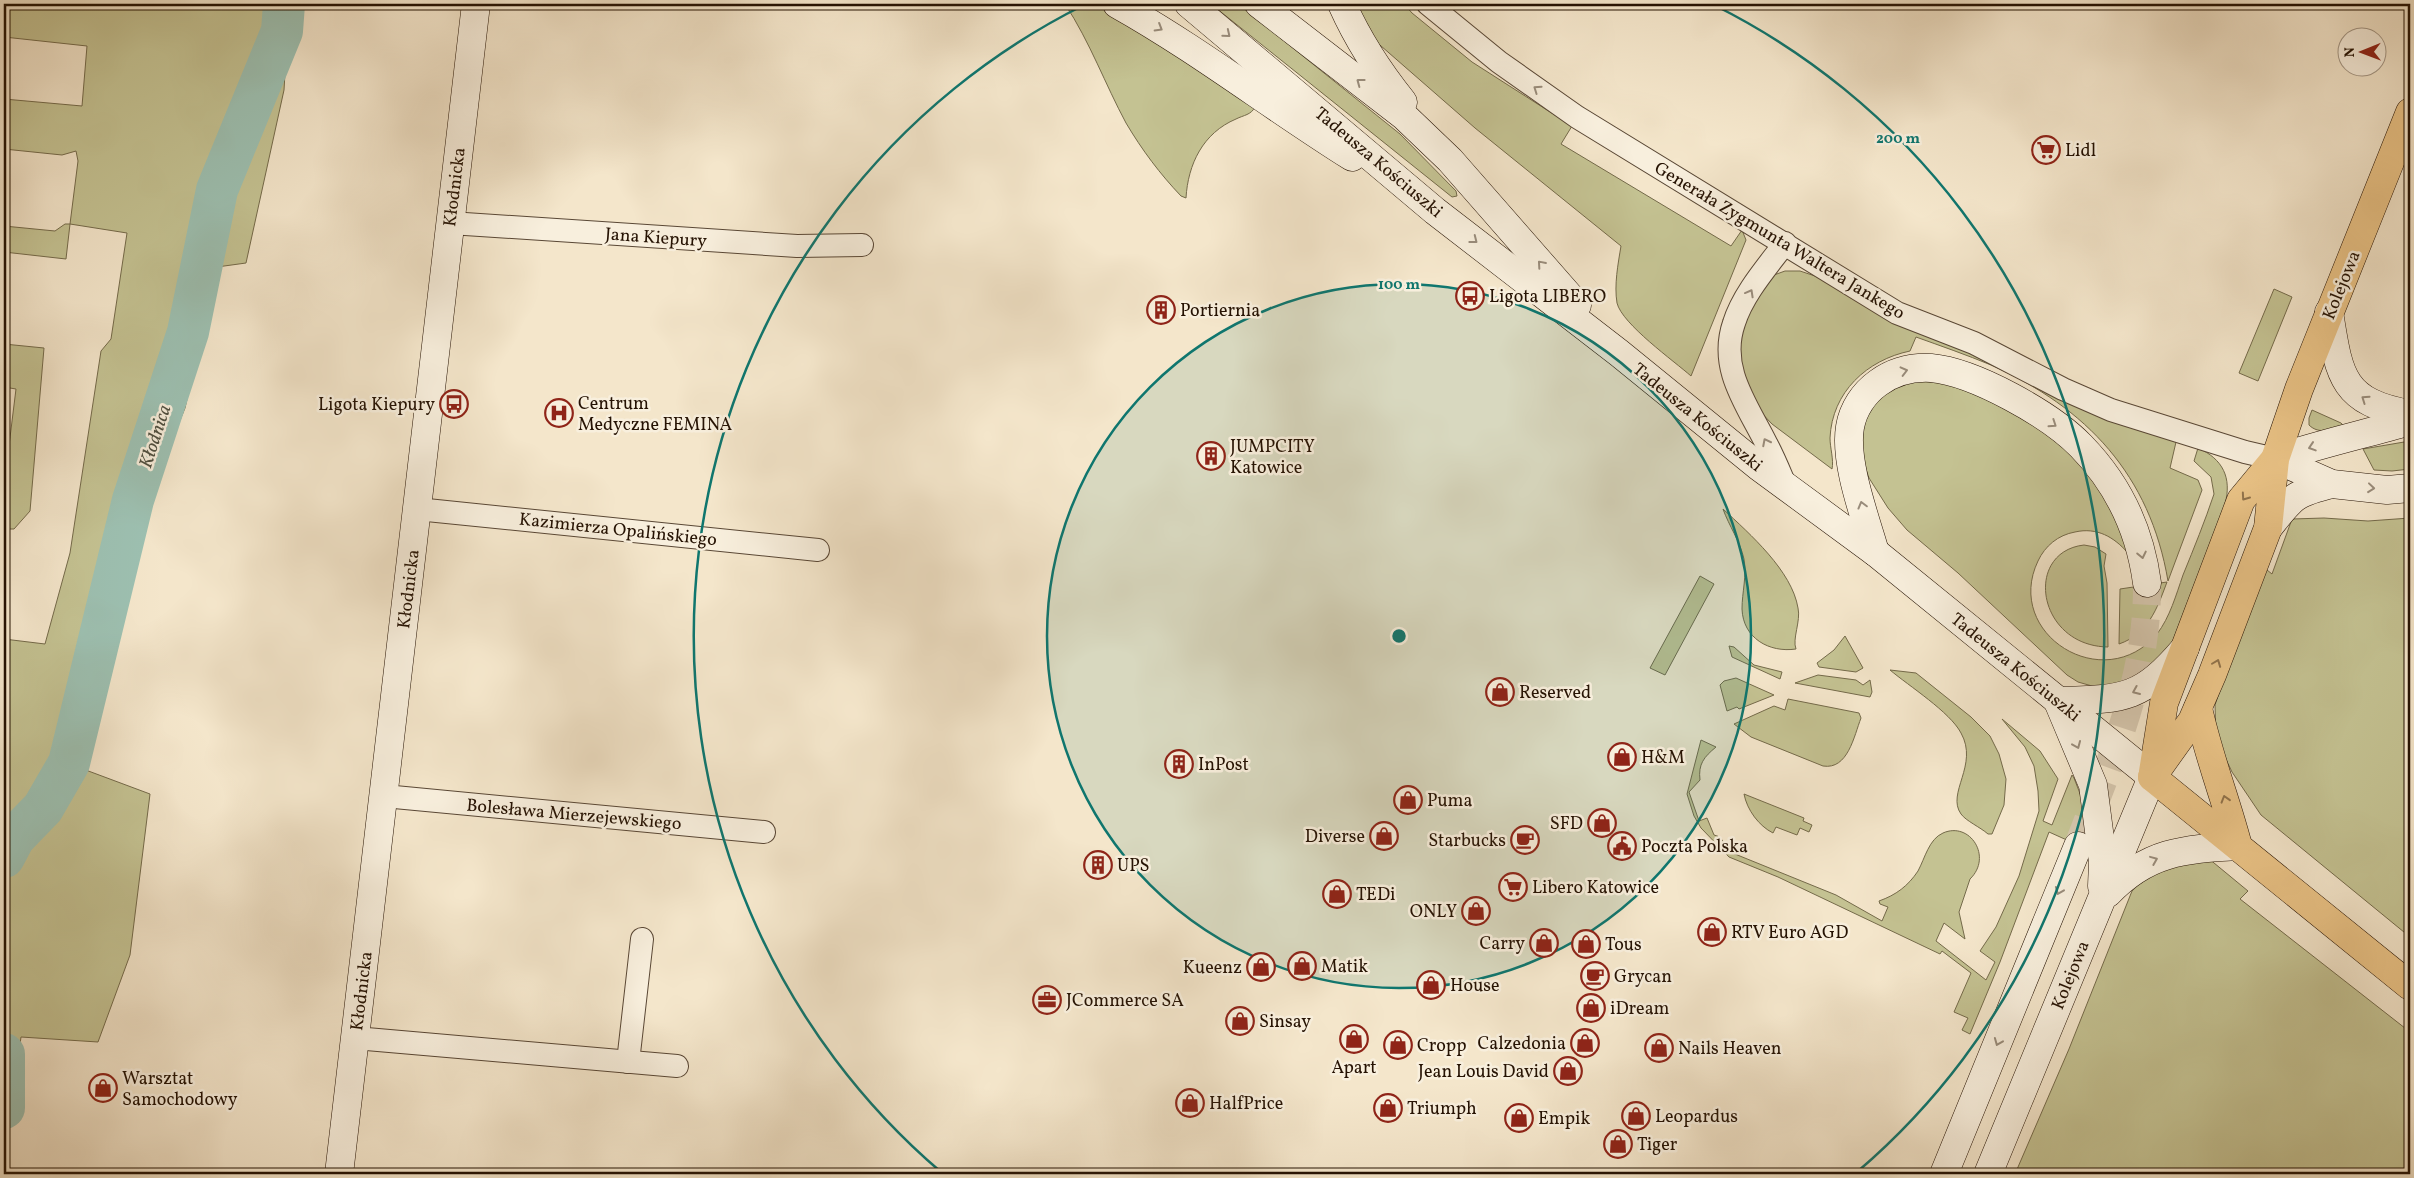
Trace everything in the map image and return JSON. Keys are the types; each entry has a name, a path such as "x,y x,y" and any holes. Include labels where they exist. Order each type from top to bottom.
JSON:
{"main road":[{"name":"Kolejowa","path":"2152,777 2192,721 2268,528 2276,459 2299,388 2410,112"},
{"name":"Kolejowa","path":"2152,777 2164,703 2241,500 2276,459"},
{"path":"2198,708 2203,733 2226,800 2238,846"},
{"name":"Tadeusza Kościuszki","path":"2152,777 2410,986"}],"street":[{"name":"Kłodnicka","path":"339,1174 476,4"},
{"path":"1117,4 1192,48 1309,130 1435,210"},
{"name":"Tadeusza Kościuszki","path":"1189,4 1435,210 1619,353 1786,487 1875,552 2152,777"},
{"name":"Tadeusza Kościuszki","path":"1259,4 1404,116 1450,160 1619,353"},
{"path":"1342,4 1356,33 1381,75 1450,160"},
{"name":"Generała Zygmunta Waltera Jankego","path":"1428,4 1499,62 1576,117 1897,313 1974,343 2063,389 2111,410 2245,452 2276,459 2332,484 2387,490 2410,488"},
{"name":"Jana Kiepury","path":"450,223 797,246 862,245"},
{"path":"1785,243 1756,282 1734,322 1729,352 1732,377 1767,444 1786,487"},
{"path":"2329,312 2341,372 2353,388 2361,398 2375,406 2410,414"},
{"path":"1875,552 1851,462 1848,443 1850,425 1864,395 1885,378 1913,369 1930,368 1958,375 1998,391 2049,421 2081,446 2107,478 2128,512 2141,547 2147,583"},
{"path":"2276,459 2322,444 2410,421"},
{"path":"2268,528 2291,500 2302,492 2332,484"},
{"name":"Kazimierza Opalińskiego","path":"417,509 818,550"},
{"path":"2102,899 2103,862 2093,785 2058,700 2102,700 2139,690 2166,670 2185,648"},
{"name":"Kolejowa","path":"1988,1174 2152,777"},
{"name":"Bolesława Mierzejewskiego","path":"384,796 764,832"},
{"path":"1944,1174 2078,846"},
{"path":"2102,899 2125,875 2159,858 2200,848 2238,846"},
{"path":"628,1062 642,939"},
{"path":"355,1038 677,1066"}],"shaded area":[{"path":"4,4 55,4 93,8 94,4 289,4 284,90 246,263 217,267 185,408 135,531 116,624 102,664 83,769 150,794 130,955 98,1042 21,1037 4,1161 4,639 45,644 70,553 101,351 111,339 127,233 70,224 78,161 76,151 62,155 4,149 4,99 82,106 87,46 4,37"},
{"path":"1065,4 1101,4 1167,42 1255,107 1249,113 1224,125 1206,141 1199,151 1190,173 1186,198 1181,196 1166,179 1132,133 1090,48"},
{"path":"1211,4 1238,4 1400,134 1456,191 1457,196 1452,197"},
{"path":"1353,4 1404,4 1412,13 1472,62 1572,126 1561,144 1731,246 1742,230 1746,240 1691,376 1638,331 1621,312 1617,303 1616,289 1621,246 1475,128 1365,32"},
{"path":"65,224 70,224 66,259 4,252 4,226 55,231"},
{"path":"1785,271 1800,271 1815,276 1968,352 2176,442 2170,468 2198,480 2202,490 2168,581 2159,543 2146,509 2129,477 2109,449 2084,424 2057,402 2025,382 1982,361 1916,337 1910,351 1894,355 1866,370 1845,393 1837,406 1832,421 1830,438 1832,469 1772,424 1754,405 1737,353 1748,311 1774,275"},
{"path":"2274,289 2292,297 2258,381 2239,373"},
{"path":"4,344 44,348 30,511 14,529 4,529 4,486 16,389 4,387"},
{"path":"1913,381 1950,383 2013,411 2076,455 2113,503 2128,553 2117,542 2098,532 2083,531 2069,533 2053,542 2044,551 2038,561 2031,588 2034,612 2046,633 2064,648 2087,658 2111,659 2135,652 2157,634 2172,606 2214,494 2211,477 2194,461 2198,448 2207,452 2224,470 2227,486 2225,504 2169,651 2142,678 2099,688 2078,682 2067,675 1958,573 1907,530 1888,508 1869,478 1862,458 1862,417 1882,392"},
{"path":"2312,410 2341,423 2345,427 2321,431 2313,428 2309,425"},
{"path":"2410,441 2410,469 2374,470 2363,449"},
{"path":"1723,509 1768,554 1788,580 1799,613 1795,640 1796,649 1776,649 1767,646 1752,635 1747,628 1742,609 1745,572 1744,559"},
{"path":"2324,518 2368,521 2410,518 2410,937 2261,815 2232,772 2216,738 2215,705 2262,566 2272,574 2292,519"},
{"path":"2084,545 2095,547 2106,554 2104,566 2107,583 2108,647 2084,643 2066,632 2053,616 2046,598 2046,580 2052,564 2065,551"},
{"path":"1700,576 1714,584 1665,675 1650,668"},
{"path":"2167,582 2155,611 2144,627 2129,640 2119,644 2120,589"},
{"path":"1845,636 1863,668 1856,672 1819,667 1817,663 1834,650"},
{"path":"1729,646 1734,647 1754,665 1782,672 1780,679 1732,657"},
{"path":"1890,670 1916,673 1971,717 1990,736 1999,754 2006,779 2004,805 1992,834 1988,834 1966,819 1957,806 1957,797 1966,756 1966,745 1961,733 1956,725 1939,708"},
{"path":"1818,675 1856,680 1863,685 1870,680 1872,692 1870,697 1795,683"},
{"path":"1736,678 1774,695 1739,709 1737,707 1727,711 1720,685 1724,681"},
{"path":"1788,699 1859,713 1861,718 1849,750 1839,763 1832,766 1823,766 1751,737 1734,724 1774,706 1785,710"},
{"path":"2002,719 2040,751 2058,779 2043,821 2052,825 2072,775 2074,778 2084,804 2089,850 2049,832 2000,962 1970,1034 1962,1030 1968,1018 1954,1012 1971,973 1942,951 1940,954 1778,877 1729,857 1701,828 1694,816 1687,794 1701,740 1716,747 1703,761 1700,770 1700,780 1689,792 1699,821 1707,818 1714,835 1720,837 1730,852 1836,895 1882,921 1888,907 1880,904 1879,901 1906,886 1918,871 1928,849 1938,836 1953,831 1962,832 1969,836 1979,852 1979,861 1977,870 1970,879 1959,912 1965,939 1944,923 1936,941 1986,980 1995,962 1980,951 1996,927 2019,876 2039,811 2034,766 2025,747"},
{"path":"1744,794 1804,818 1803,821 1812,825 1809,832 1800,828 1797,835 1776,827 1773,833 1754,817"},
{"path":"2208,858 2248,891 2240,899 2410,1032 2410,1174 2015,1174 2069,1049 2132,891 2153,871"}],"waterway":[{"name":"Kłodnica","path":"4,857 14,838 43,808 69,763 133,500 188,332 217,190 282,31 284,4"},
{"name":"Kłodnica","path":"4,1054 4,1108"}],"tunnel":[{"path":"2078,846 2115,750 2134,685 2146,618 2147,583"}],"place":[{"name":"Lidl","path":"2046,150"},
{"name":"Ligota LIBERO","path":"1470,296"},
{"name":"Portiernia","path":"1161,310"},
{"name":"Ligota Kiepury","path":"454,404"},
{"name":"Centrum Medyczne FEMINA","path":"559,413"},
{"name":"JUMPCITY Katowice","path":"1211,456"},
{"name":"Reserved","path":"1500,692"},
{"name":"H&M","path":"1622,757"},
{"name":"InPost","path":"1179,764"},
{"name":"Puma","path":"1408,800"},
{"name":"SFD","path":"1602,823"},
{"name":"Diverse","path":"1384,836"},
{"name":"Starbucks","path":"1525,840"},
{"name":"Poczta Polska","path":"1622,846"},
{"name":"UPS","path":"1098,865"},
{"name":"Libero Katowice","path":"1513,887"},
{"name":"TEDi","path":"1337,894"},
{"name":"ONLY","path":"1476,911"},
{"name":"RTV Euro AGD","path":"1712,932"},
{"name":"Carry","path":"1544,943"},
{"name":"Tous","path":"1586,944"},
{"name":"Matik","path":"1302,966"},
{"name":"Kueenz","path":"1261,967"},
{"name":"Grycan","path":"1595,976"},
{"name":"House","path":"1431,985"},
{"name":"JCommerce SA","path":"1047,1000"},
{"name":"iDream","path":"1591,1008"},
{"name":"Sinsay","path":"1240,1021"},
{"name":"Apart","path":"1354,1039"},
{"name":"Calzedonia","path":"1585,1043"},
{"name":"Cropp","path":"1398,1045"},
{"name":"Nails Heaven","path":"1659,1048"},
{"name":"Jean Louis David","path":"1568,1071"},
{"name":"Warsztat Samochodowy","path":"103,1088"},
{"name":"HalfPrice","path":"1190,1103"},
{"name":"Triumph","path":"1388,1108"},
{"name":"Leopardus","path":"1636,1116"},
{"name":"Empik","path":"1519,1118"},
{"name":"Tiger","path":"1618,1144"}]}
